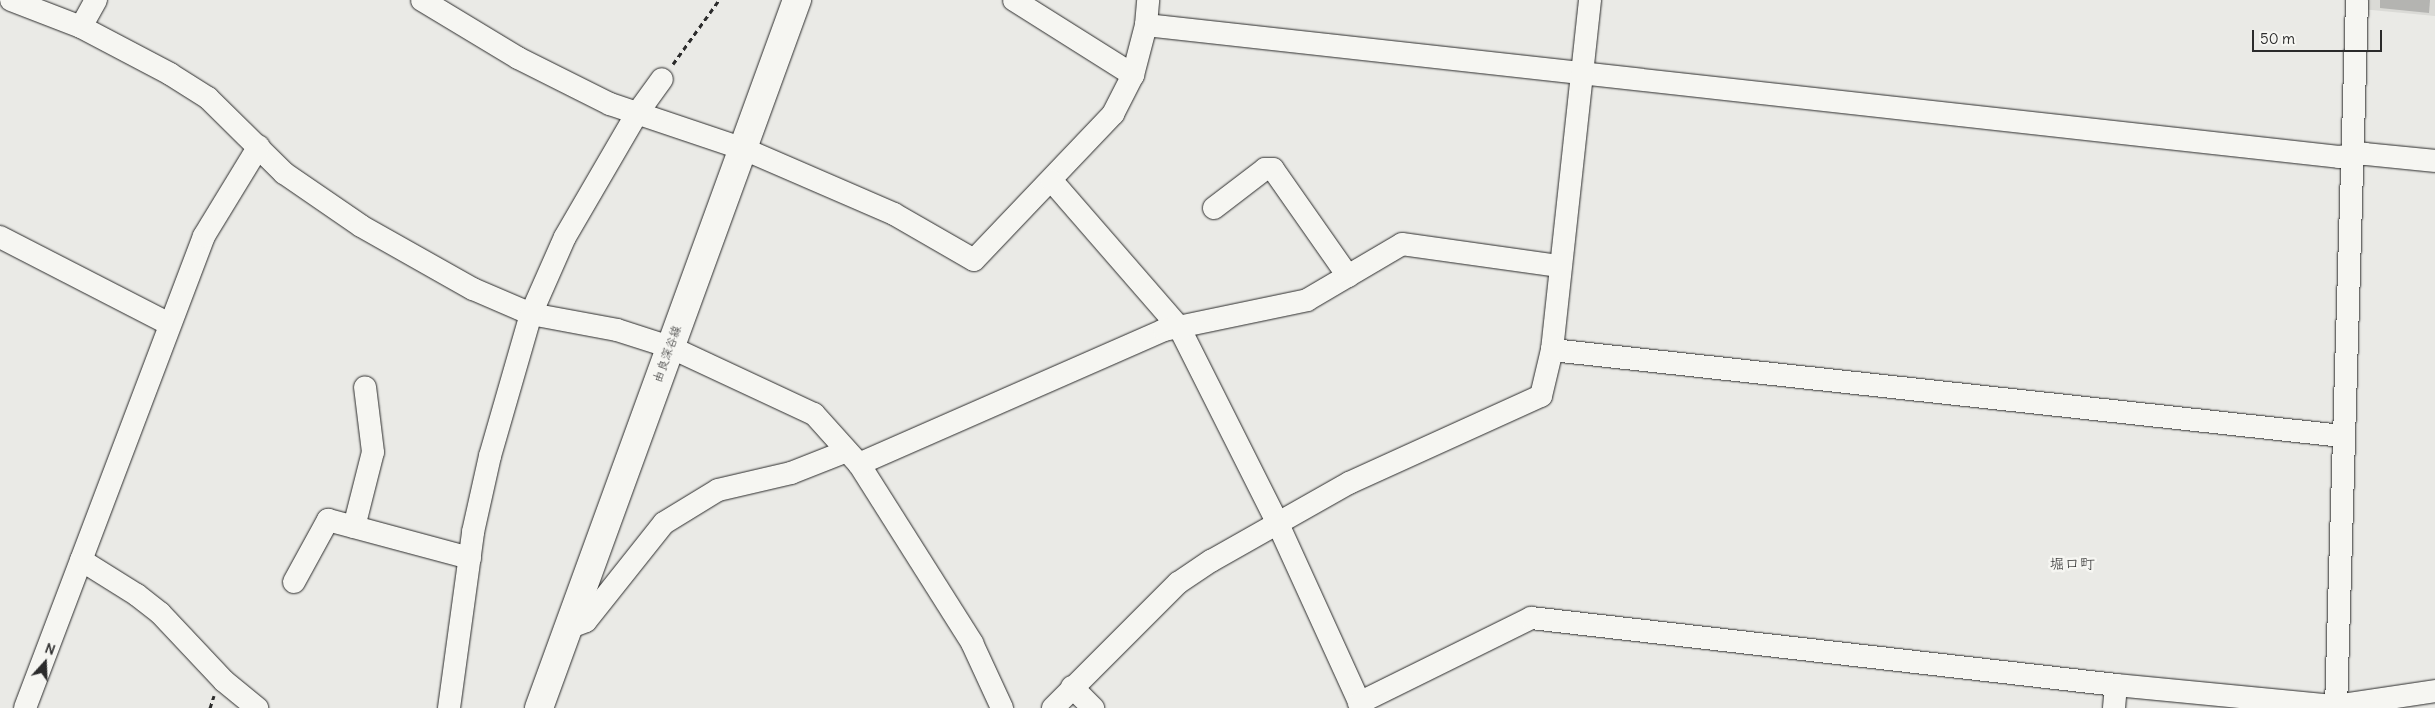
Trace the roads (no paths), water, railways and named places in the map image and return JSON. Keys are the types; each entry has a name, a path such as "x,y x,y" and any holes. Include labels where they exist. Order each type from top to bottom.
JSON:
{"main road":[{"name":"由良深谷線","path":"538,708 797,0"}],"street":[{"path":"11,0 81,27 130,51 208,98 259,146 284,173 361,226 473,289 531,314 617,330 670,347 814,414 853,458 972,643 1002,708"},
{"path":"81,27 96,0"},
{"path":"422,0 518,58 636,115 744,149 894,214 974,260 1052,181 1113,114 1133,75 1146,25 1148,0"},
{"path":"1014,0 1133,75"},
{"path":"1053,708 1178,583 1349,483 1541,396 1552,350 1559,266 1590,0"},
{"path":"2336,707 2342,436 2357,0"},
{"path":"1146,25 1582,75 2339,157 2353,155 2435,161"},
{"path":"448,708 470,558 490,456 531,314 566,237 636,115 662,79"},
{"path":"25,708 169,324 204,236 259,146"},
{"path":"1214,208 1266,169 1273,168 1348,276"},
{"path":"1052,181 1179,327 1278,524 1361,706 1530,618 2116,685 2336,707 2435,691"},
{"path":"0,237 169,324"},
{"path":"568,628 586,622 664,523 718,490 853,458 1164,330 1307,300 1402,244 1559,266"},
{"path":"1552,350 2342,436"},
{"path":"354,527 373,452 365,387"},
{"path":"294,582 328,520 470,558"},
{"path":"81,560 137,595 160,613 224,681 258,708"},
{"path":"2114,708 2116,685"},
{"path":"1072,687 1093,708"}],"district":[{"name":"堀口町","path":"2072,564"}]}
